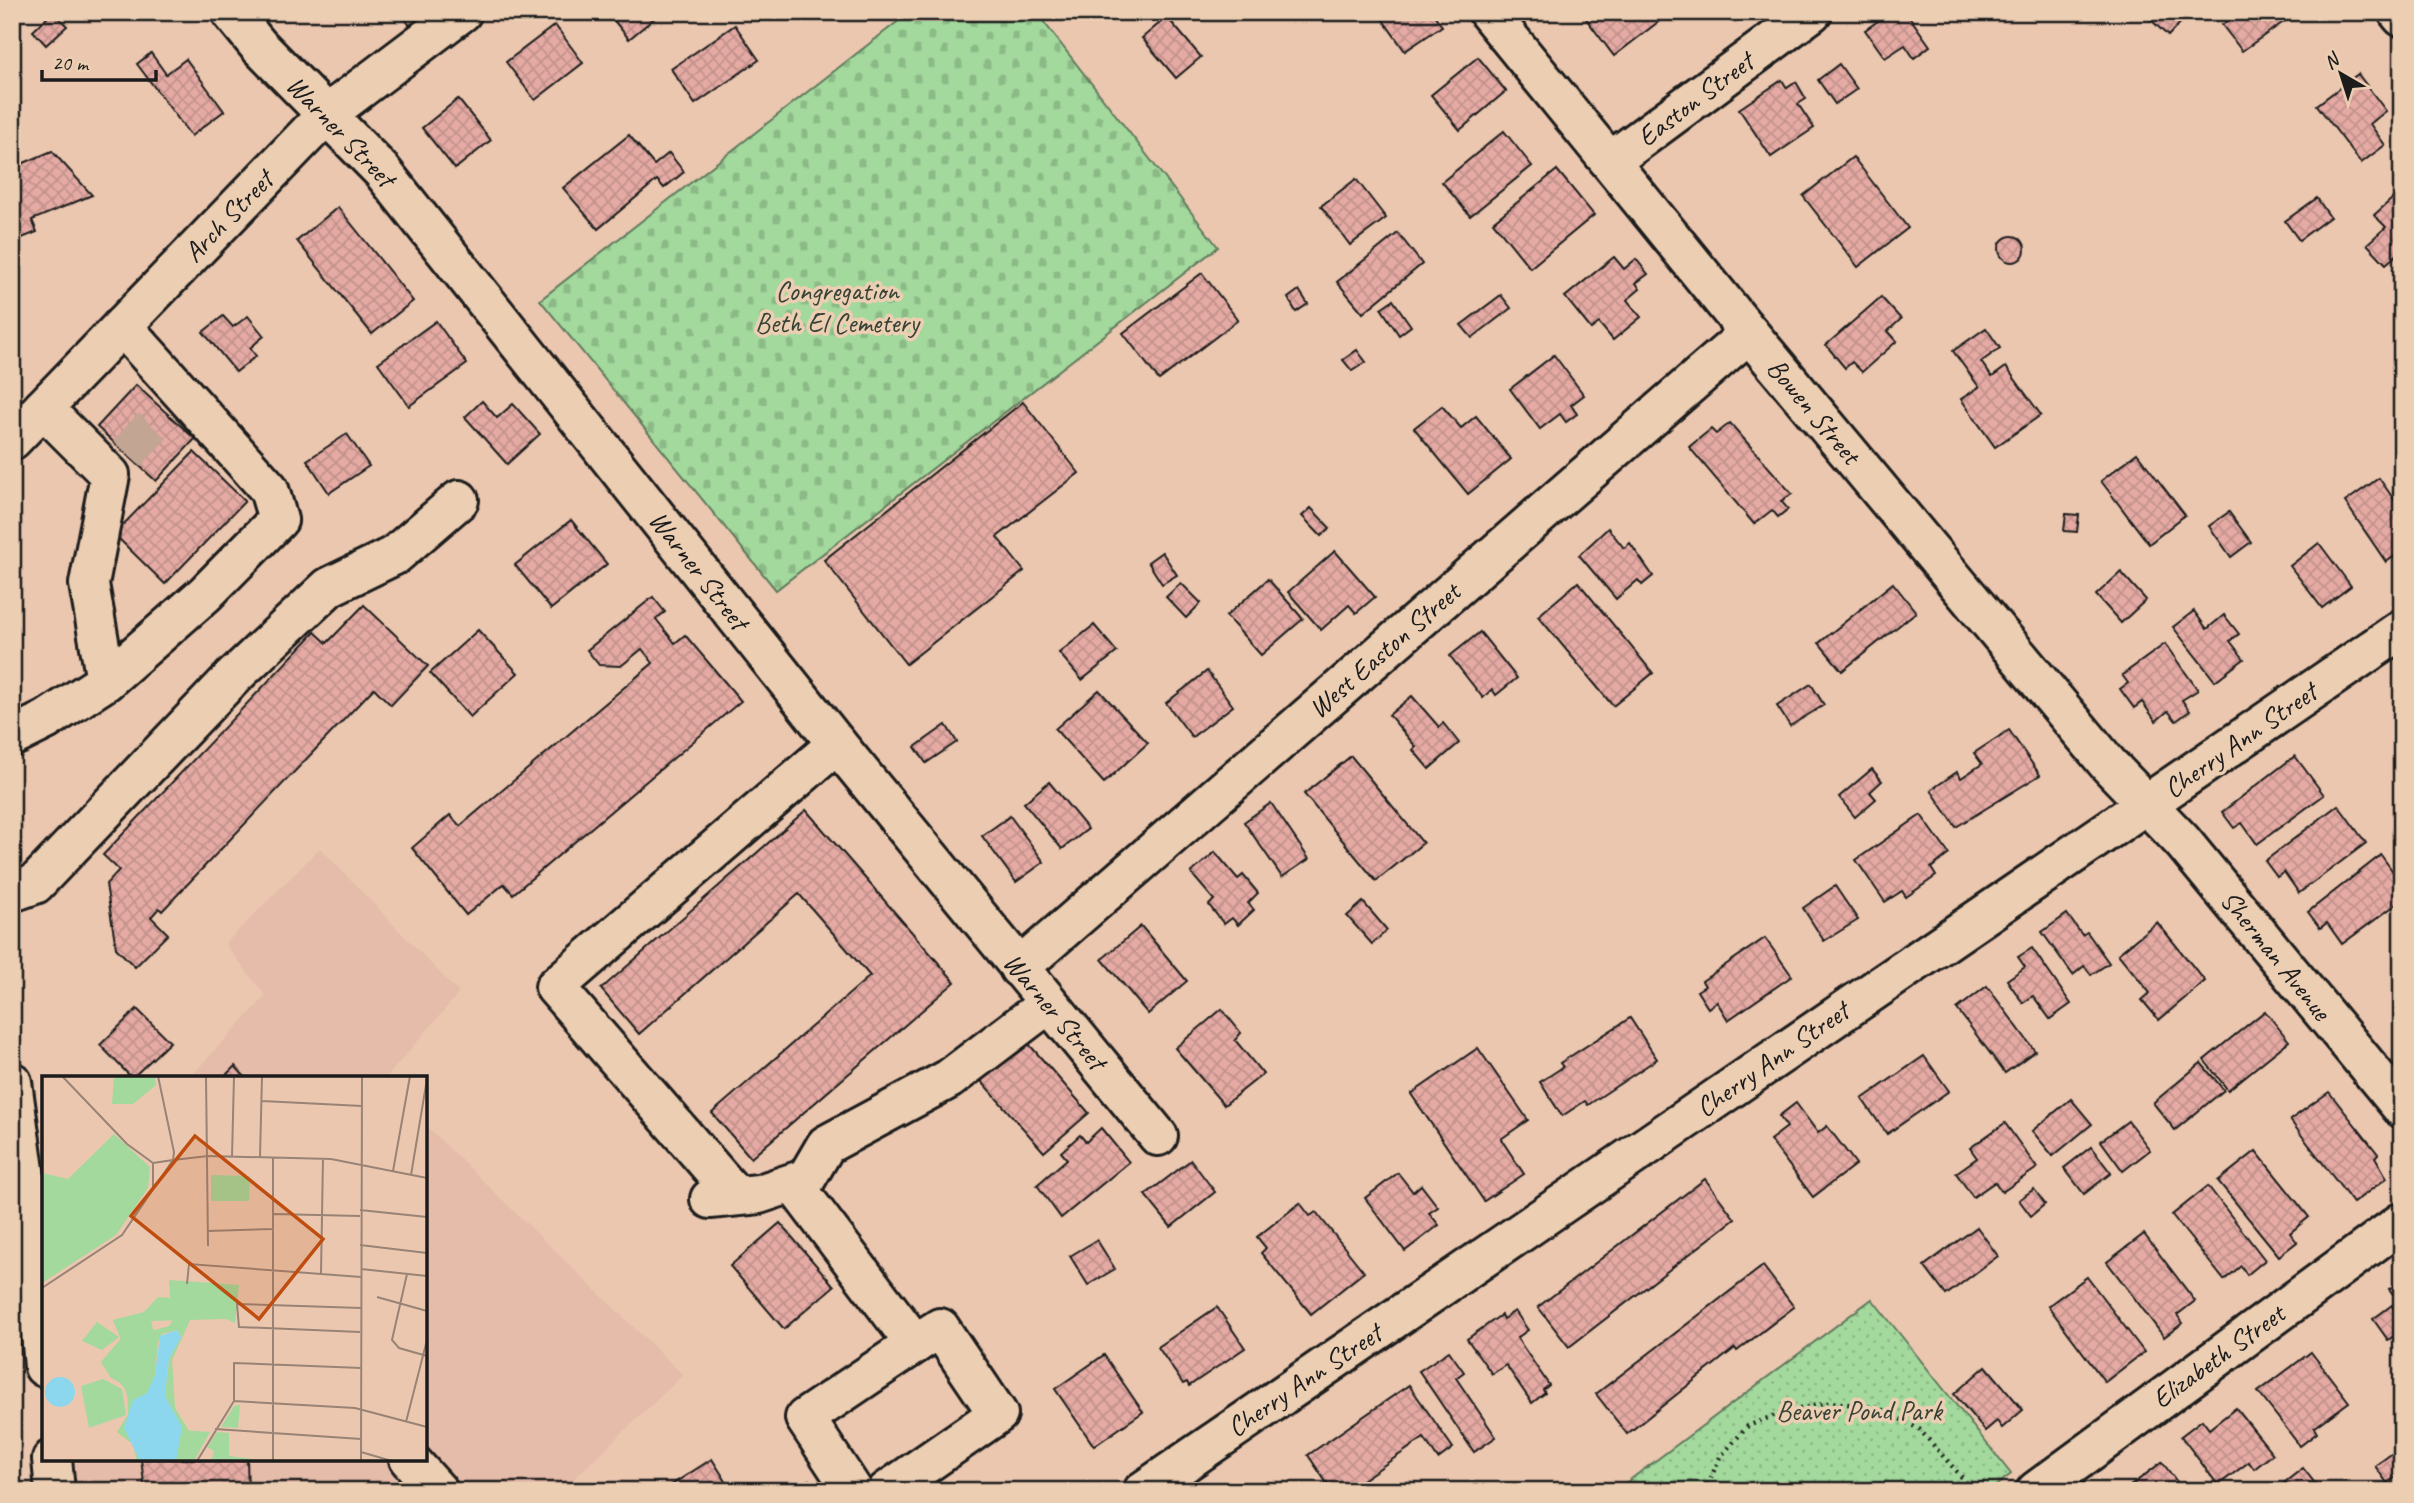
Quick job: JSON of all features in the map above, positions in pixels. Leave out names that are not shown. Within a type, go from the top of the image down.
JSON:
[{"type":"street","name":"Warner Street","points":[[231,12],[382,171],[837,744],[1158,1136]]},
{"type":"street","name":"Arch Street","points":[[12,440],[327,114],[462,12]]},
{"type":"street","name":"Bowen Street","points":[[1488,12],[1749,333],[2108,764],[2147,804]]},
{"type":"street","name":"Easton Street","points":[[1611,161],[1812,12]]},
{"type":"street","points":[[2398,12],[2402,17]]},
{"type":"street","points":[[12,737],[46,720],[106,681],[205,594],[278,520],[269,489],[174,404],[122,326]]},
{"type":"street","name":"West Easton Street","points":[[1019,968],[1749,333]]},
{"type":"street","points":[[43,408],[118,464],[89,584],[106,681]]},
{"type":"street","points":[[12,892],[35,884],[231,679],[329,587],[395,555],[459,500]]},
{"type":"street","name":"Cherry Ann Street","points":[[1143,1491],[2402,629]]},
{"type":"street","points":[[804,1179],[758,1194],[722,1198],[555,987],[837,744]]},
{"type":"street","name":"Sherman Avenue","points":[[2147,804],[2182,841],[2402,1108]]},
{"type":"street","points":[[915,1344],[799,1191],[826,1145],[949,1079],[1048,1004]]},
{"type":"street","points":[[12,1082],[31,1221],[42,1333]]},
{"type":"street","name":"Elizabeth Street","points":[[2036,1491],[2402,1222]]},
{"type":"street","points":[[853,1491],[805,1418],[940,1328],[998,1414],[887,1491]]},
{"type":"street","points":[[52,1461],[55,1491]]},
{"type":"street","points":[[411,1461],[438,1491]]},
{"type":"path","points":[[1705,1491],[1720,1457],[1748,1426],[1783,1412],[1832,1402],[1879,1408],[1919,1429],[1974,1491]]},
{"type":"shaded area","points":[[320,848],[459,993],[388,1076],[191,1076],[266,996],[225,944]]},
{"type":"shaded area","points":[[427,1127],[683,1375],[561,1491],[55,1491],[52,1461],[427,1461]]},
{"type":"green space","name":"Congregation Beth El Cemetery","points":[[910,12],[1036,12],[1218,247],[776,590],[540,300]]},
{"type":"green space","name":"Beaver Pond Park","points":[[1872,1299],[2011,1474],[1989,1491],[1615,1491]]},
{"type":"building","points":[[53,12],[67,26],[46,45],[33,31]]},
{"type":"building","points":[[400,12],[429,12],[430,13],[411,27]]},
{"type":"building","points":[[607,12],[662,12],[629,39]]},
{"type":"building","points":[[1395,12],[1432,12],[1442,26],[1405,51],[1383,20]]},
{"type":"building","points":[[1581,12],[1671,12],[1614,56]]},
{"type":"building","points":[[1891,12],[1906,12],[1930,46],[1914,58],[1905,45],[1885,58],[1865,30]]},
{"type":"building","points":[[2155,12],[2177,12],[2184,19],[2168,36],[2149,18]]},
{"type":"building","points":[[2238,12],[2298,12],[2242,51],[2222,25]]},
{"type":"building","points":[[1167,17],[1201,57],[1176,78],[1142,38]]},
{"type":"building","points":[[555,25],[583,63],[535,100],[506,62]]},
{"type":"building","points":[[735,25],[759,60],[695,104],[671,69]]},
{"type":"building","points":[[151,53],[166,74],[186,59],[224,111],[191,136],[137,64]]},
{"type":"building","points":[[1478,57],[1506,91],[1460,130],[1431,95]]},
{"type":"building","points":[[1839,64],[1857,89],[1835,104],[1818,80]]},
{"type":"building","points":[[2358,74],[2386,111],[2370,124],[2385,145],[2361,163],[2317,105]]},
{"type":"building","points":[[1782,80],[1787,88],[1796,82],[1806,99],[1798,104],[1814,128],[1771,157],[1739,109]]},
{"type":"building","points":[[458,99],[491,140],[455,169],[422,128]]},
{"type":"building","points":[[1504,131],[1532,166],[1470,216],[1442,182]]},
{"type":"building","points":[[629,135],[654,165],[669,153],[684,172],[664,188],[657,180],[598,229],[563,188]]},
{"type":"building","points":[[52,151],[92,195],[32,220],[37,232],[12,242],[12,168]]},
{"type":"building","points":[[1853,157],[1908,228],[1858,267],[1803,196]]},
{"type":"building","points":[[1557,170],[1594,215],[1530,268],[1493,222]]},
{"type":"building","points":[[1356,179],[1386,218],[1350,245],[1321,206]]},
{"type":"building","points":[[2402,190],[2402,250],[2386,264],[2367,244],[2386,227],[2374,215]]},
{"type":"building","points":[[2317,198],[2330,217],[2299,240],[2285,221]]},
{"type":"building","points":[[338,207],[413,301],[372,334],[297,241]]},
{"type":"building","points":[[1398,233],[1422,264],[1363,313],[1337,282]]},
{"type":"building","points":[[2012,236],[2022,239],[2025,249],[2022,259],[2012,262],[2002,259],[1999,249],[2002,239]]},
{"type":"building","points":[[1614,257],[1624,269],[1636,259],[1648,274],[1636,283],[1640,289],[1627,300],[1641,317],[1613,340],[1599,323],[1591,329],[1565,297]]},
{"type":"building","points":[[1202,273],[1238,320],[1159,380],[1123,333]]},
{"type":"building","points":[[1299,290],[1308,304],[1296,312],[1288,298]]},
{"type":"building","points":[[1501,295],[1511,308],[1472,338],[1461,325]]},
{"type":"building","points":[[1881,297],[1901,319],[1888,331],[1897,341],[1862,372],[1852,362],[1845,368],[1826,345]]},
{"type":"building","points":[[1393,300],[1411,326],[1399,335],[1381,308]]},
{"type":"building","points":[[223,316],[233,327],[248,316],[264,336],[250,348],[256,356],[236,372],[203,332]]},
{"type":"building","points":[[436,321],[467,364],[409,406],[378,363]]},
{"type":"building","points":[[1986,328],[2000,348],[1981,362],[1992,377],[2006,367],[2041,415],[1995,447],[1961,399],[1979,387],[1953,351]]},
{"type":"building","points":[[1357,350],[1366,362],[1352,371],[1343,360]]},
{"type":"building","points":[[1554,355],[1584,395],[1571,405],[1577,414],[1566,422],[1560,414],[1540,429],[1510,389]]},
{"type":"building","points":[[136,385],[195,439],[156,481],[97,427]]},
{"type":"building","points":[[482,401],[497,418],[513,404],[540,434],[507,464],[465,417]]},
{"type":"building","points":[[1023,402],[1079,473],[997,537],[1024,571],[906,664],[824,560]]},
{"type":"building","points":[[1442,406],[1461,428],[1476,416],[1511,459],[1468,494],[1414,428]]},
{"type":"building","points":[[1730,423],[1792,494],[1781,501],[1788,509],[1778,517],[1772,510],[1754,524],[1689,447],[1711,429],[1716,434]]},
{"type":"building","points":[[347,434],[369,466],[329,493],[307,460]]},
{"type":"building","points":[[194,452],[245,501],[165,584],[114,534]]},
{"type":"building","points":[[2137,453],[2185,515],[2149,544],[2101,481]]},
{"type":"building","points":[[2379,478],[2402,511],[2402,551],[2386,562],[2345,502]]},
{"type":"building","points":[[1311,508],[1330,528],[1321,536],[1302,516]]},
{"type":"building","points":[[2229,512],[2251,542],[2231,557],[2209,526]]},
{"type":"building","points":[[2066,514],[2079,515],[2077,532],[2064,531]]},
{"type":"building","points":[[571,520],[607,564],[551,609],[515,565]]},
{"type":"building","points":[[1608,528],[1624,548],[1630,543],[1653,576],[1642,585],[1638,580],[1616,599],[1579,555]]},
{"type":"building","points":[[2319,543],[2351,586],[2322,608],[2290,566]]},
{"type":"building","points":[[1335,551],[1375,597],[1356,613],[1349,605],[1321,630],[1288,592]]},
{"type":"building","points":[[1162,552],[1177,575],[1162,584],[1148,562]]},
{"type":"building","points":[[2121,572],[2146,600],[2121,623],[2096,595]]},
{"type":"building","points":[[1268,579],[1303,619],[1261,655],[1226,616]]},
{"type":"building","points":[[1578,582],[1653,673],[1613,706],[1538,616]]},
{"type":"building","points":[[1181,583],[1201,603],[1186,618],[1166,597]]},
{"type":"building","points":[[1893,583],[1916,612],[1842,671],[1819,643]]},
{"type":"building","points":[[653,597],[665,612],[656,619],[675,643],[685,635],[741,701],[513,894],[504,884],[466,915],[412,848],[450,815],[460,826],[653,663],[642,649],[621,666],[599,665],[587,650]]},
{"type":"building","points":[[364,605],[428,666],[391,705],[374,688],[162,911],[159,908],[151,917],[168,934],[135,967],[116,948],[106,884],[119,870],[103,855],[315,632],[327,643]]},
{"type":"building","points":[[2194,611],[2207,629],[2224,615],[2239,634],[2230,641],[2244,659],[2215,681],[2173,627]]},
{"type":"building","points":[[1094,625],[1117,652],[1082,680],[1059,653]]},
{"type":"building","points":[[478,630],[518,673],[470,717],[430,673]]},
{"type":"building","points":[[1480,632],[1517,678],[1496,695],[1492,689],[1483,698],[1450,656]]},
{"type":"building","points":[[2165,644],[2198,690],[2182,700],[2190,711],[2176,721],[2168,711],[2156,721],[2142,702],[2134,708],[2120,689],[2128,683],[2122,675]]},
{"type":"building","points":[[1207,671],[1233,706],[1192,737],[1166,703]]},
{"type":"building","points":[[1811,684],[1824,705],[1790,726],[1777,706]]},
{"type":"building","points":[[1099,690],[1148,743],[1104,783],[1055,729]]},
{"type":"building","points":[[1412,696],[1439,727],[1443,723],[1459,743],[1429,769],[1413,750],[1416,747],[1389,715]]},
{"type":"building","points":[[946,725],[957,742],[926,763],[915,747]]},
{"type":"building","points":[[2009,730],[2040,775],[1956,827],[1931,790],[1957,772],[1961,778],[1982,764],[1974,753]]},
{"type":"building","points":[[1351,756],[1423,843],[1376,881],[1304,794]]},
{"type":"building","points":[[2295,756],[2324,795],[2257,844],[2242,823],[2234,828],[2222,812]]},
{"type":"building","points":[[1872,769],[1882,781],[1870,792],[1876,799],[1855,817],[1839,797]]},
{"type":"building","points":[[1049,782],[1088,829],[1062,849],[1024,803]]},
{"type":"building","points":[[1271,803],[1309,859],[1282,877],[1244,822]]},
{"type":"building","points":[[2338,805],[2366,843],[2299,893],[2284,872],[2277,877],[2265,861]]},
{"type":"building","points":[[806,810],[955,982],[751,1158],[712,1113],[870,976],[799,894],[639,1034],[601,989]]},
{"type":"building","points":[[1921,815],[1949,854],[1931,868],[1936,876],[1906,897],[1902,891],[1885,902],[1856,860]]},
{"type":"building","points":[[1010,816],[1044,862],[1016,882],[982,836]]},
{"type":"building","points":[[1215,852],[1238,879],[1243,875],[1258,893],[1248,903],[1254,910],[1238,925],[1232,918],[1224,924],[1209,905],[1214,900],[1191,873]]},
{"type":"building","points":[[2381,855],[2402,884],[2402,900],[2342,944],[2327,923],[2320,928],[2308,912]]},
{"type":"building","points":[[1835,886],[1858,920],[1824,941],[1803,908]]},
{"type":"building","points":[[1363,902],[1387,930],[1372,944],[1347,916]]},
{"type":"building","points":[[2067,914],[2082,935],[2087,932],[2109,963],[2091,975],[2084,966],[2073,975],[2042,932]]},
{"type":"building","points":[[2157,922],[2205,981],[2159,1020],[2142,1000],[2150,993],[2118,954]]},
{"type":"building","points":[[1141,926],[1187,981],[1148,1014],[1102,959]]},
{"type":"building","points":[[1765,938],[1792,976],[1728,1020],[1717,1002],[1708,1008],[1697,991],[1705,986],[1702,981]]},
{"type":"building","points":[[2032,948],[2071,1004],[2050,1019],[2033,996],[2023,1003],[2007,980],[2025,967],[2018,957]]},
{"type":"building","points":[[1987,986],[2035,1051],[2005,1073],[1957,1009]]},
{"type":"building","points":[[137,1009],[170,1042],[134,1076],[130,1076],[100,1045]]},
{"type":"building","points":[[1222,1009],[1241,1033],[1235,1040],[1263,1074],[1224,1105],[1175,1048]]},
{"type":"building","points":[[2265,1011],[2289,1041],[2228,1090],[2204,1060]]},
{"type":"building","points":[[1630,1018],[1657,1059],[1588,1105],[1585,1101],[1562,1116],[1540,1082],[1563,1067],[1560,1063]]},
{"type":"building","points":[[1021,1035],[1089,1113],[1044,1152],[975,1074]]},
{"type":"building","points":[[1478,1048],[1528,1120],[1501,1139],[1524,1174],[1484,1201],[1411,1094]]},
{"type":"building","points":[[1924,1056],[1949,1091],[1887,1134],[1862,1099]]},
{"type":"building","points":[[2201,1063],[2224,1090],[2175,1130],[2153,1103]]},
{"type":"building","points":[[235,1066],[244,1076],[225,1076]]},
{"type":"building","points":[[2329,1092],[2378,1154],[2375,1157],[2387,1178],[2353,1203],[2290,1120]]},
{"type":"building","points":[[2071,1099],[2092,1124],[2053,1156],[2032,1131]]},
{"type":"building","points":[[1796,1103],[1818,1133],[1827,1126],[1856,1164],[1813,1197],[1770,1140],[1787,1127],[1779,1116]]},
{"type":"building","points":[[2128,1121],[2150,1150],[2123,1171],[2101,1141]]},
{"type":"building","points":[[2005,1123],[2037,1168],[2002,1192],[1995,1182],[1973,1197],[1956,1173],[1977,1158],[1970,1148]]},
{"type":"building","points":[[1101,1128],[1129,1162],[1061,1218],[1037,1185],[1067,1159],[1061,1152],[1080,1135],[1086,1142]]},
{"type":"building","points":[[2091,1147],[2111,1173],[2084,1194],[2064,1168]]},
{"type":"building","points":[[2256,1151],[2309,1217],[2290,1233],[2297,1242],[2279,1256],[2218,1181]]},
{"type":"building","points":[[1191,1160],[1215,1192],[1171,1227],[1145,1195]]},
{"type":"building","points":[[1398,1173],[1413,1192],[1421,1185],[1438,1207],[1429,1213],[1439,1225],[1405,1251],[1365,1198]]},
{"type":"building","points":[[1705,1179],[1735,1219],[1569,1347],[1538,1307]]},
{"type":"building","points":[[2208,1186],[2265,1260],[2247,1275],[2241,1266],[2224,1280],[2172,1215]]},
{"type":"building","points":[[2034,1189],[2045,1204],[2031,1216],[2019,1200]]},
{"type":"building","points":[[1300,1203],[1310,1216],[1316,1212],[1364,1272],[1311,1314],[1261,1253],[1266,1248],[1257,1237]]},
{"type":"building","points":[[780,1223],[834,1286],[784,1329],[730,1266]]},
{"type":"building","points":[[1977,1227],[1998,1256],[1946,1295],[1924,1266]]},
{"type":"building","points":[[2144,1234],[2195,1301],[2177,1315],[2183,1323],[2164,1337],[2107,1262]]},
{"type":"building","points":[[1097,1240],[1115,1269],[1088,1285],[1070,1256]]},
{"type":"building","points":[[1763,1266],[1794,1307],[1737,1351],[1735,1348],[1627,1434],[1596,1394]]},
{"type":"building","points":[[2087,1277],[2144,1352],[2105,1382],[2048,1306]]},
{"type":"building","points":[[2402,1280],[2402,1330],[2388,1340],[2373,1319],[2392,1305],[2394,1309],[2400,1303],[2389,1289]]},
{"type":"building","points":[[1217,1307],[1245,1348],[1189,1386],[1187,1382],[1183,1384],[1158,1347]]},
{"type":"building","points":[[1515,1311],[1528,1330],[1517,1338],[1549,1385],[1543,1390],[1545,1393],[1532,1403],[1506,1365],[1492,1374],[1467,1339],[1501,1315],[1503,1319]]},
{"type":"building","points":[[1449,1351],[1464,1372],[1456,1378],[1496,1437],[1474,1452],[1419,1371]]},
{"type":"building","points":[[2311,1352],[2349,1402],[2314,1428],[2317,1433],[2300,1446],[2258,1392]]},
{"type":"building","points":[[1104,1355],[1143,1412],[1094,1446],[1055,1389]]},
{"type":"building","points":[[1986,1366],[2023,1410],[2002,1428],[1997,1421],[1985,1431],[1954,1394]]},
{"type":"building","points":[[1409,1385],[1453,1448],[1438,1459],[1424,1438],[1346,1491],[1332,1491],[1308,1455]]},
{"type":"building","points":[[2236,1408],[2273,1454],[2254,1469],[2249,1462],[2218,1485],[2181,1436],[2202,1420],[2209,1429]]},
{"type":"building","points":[[2402,1446],[2402,1473],[2387,1483],[2375,1466]]},
{"type":"building","points":[[712,1459],[732,1491],[662,1491]]},
{"type":"building","points":[[141,1461],[247,1461],[248,1491],[145,1491]]},
{"type":"building","points":[[2162,1462],[2184,1491],[2132,1491],[2129,1487]]},
{"type":"building","points":[[2303,1468],[2321,1491],[2276,1489]]},
{"type":"building","points":[[809,1480],[816,1491],[794,1491]]},
{"type":"tunnel","points":[[127,454],[165,412]]}]
